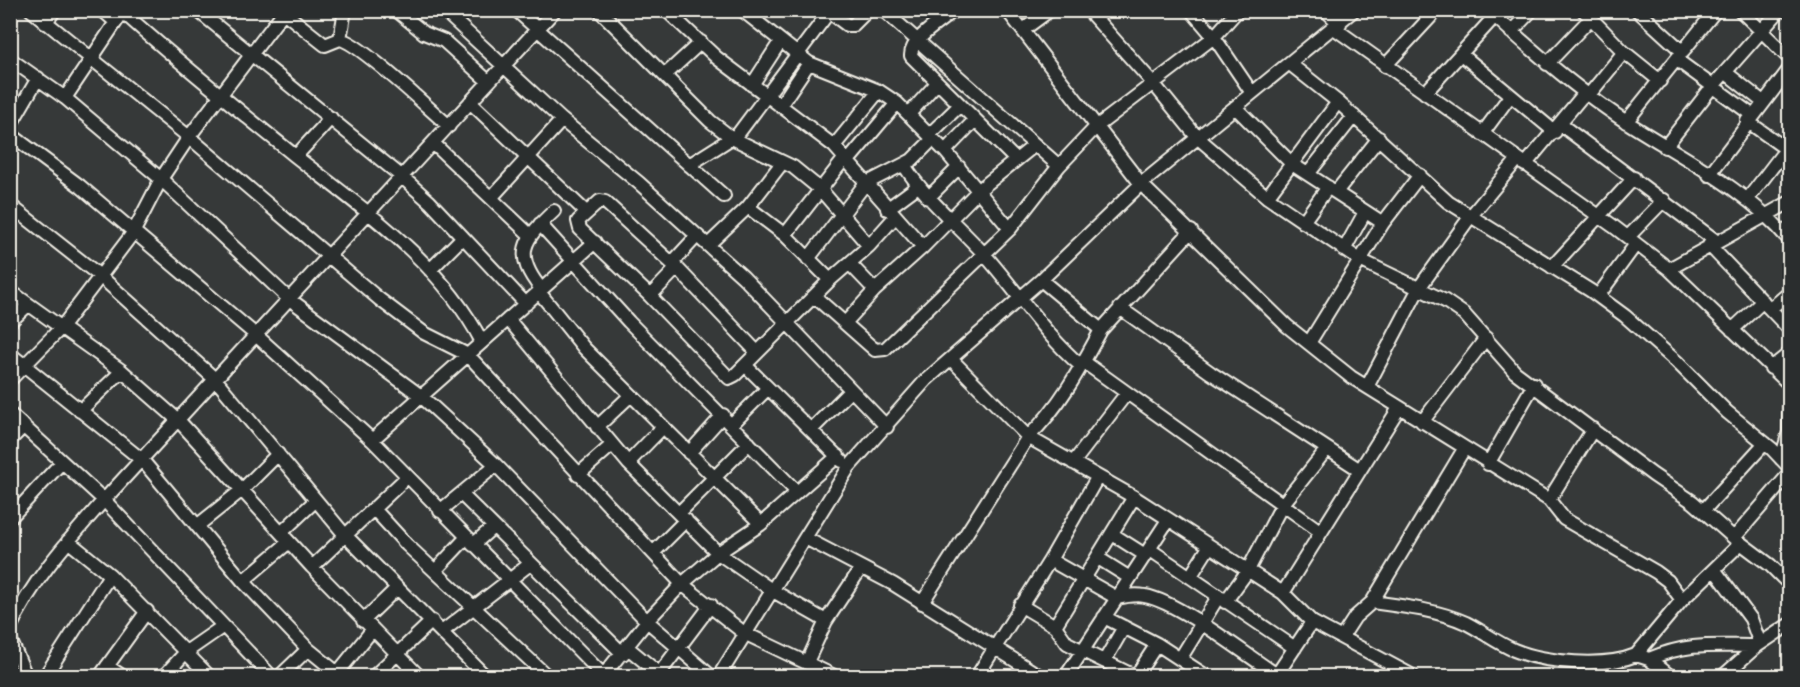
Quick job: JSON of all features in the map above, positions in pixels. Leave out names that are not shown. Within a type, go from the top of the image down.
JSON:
[{"type":"street","points":[[31,10],[189,137],[424,333],[468,355],[682,584],[744,633],[834,676]]},
{"type":"street","points":[[45,23],[55,10]]},
{"type":"street","points":[[102,10],[121,15],[368,211],[450,289],[482,342]]},
{"type":"street","points":[[197,10],[401,176],[526,304]]},
{"type":"street","points":[[340,39],[345,10]]},
{"type":"street","points":[[396,10],[424,33],[444,42],[489,82]]},
{"type":"street","points":[[443,10],[562,120],[708,245],[787,322],[850,391],[887,427]]},
{"type":"street","points":[[516,10],[724,196]]},
{"type":"street","points":[[10,628],[34,586],[104,500],[555,10]]},
{"type":"street","points":[[599,10],[615,15],[665,75],[710,121],[732,138],[782,163],[820,189],[869,246]]},
{"type":"street","points":[[689,165],[732,138],[767,96],[795,53],[828,11],[847,25],[853,25],[868,10]]},
{"type":"street","points":[[884,10],[1059,166]]},
{"type":"street","points":[[954,10],[919,40],[911,50],[911,56],[1016,160]]},
{"type":"street","points":[[1007,10],[1141,184],[1287,326],[1367,387],[1549,500],[1564,519],[1656,572],[1668,581],[1682,600]]},
{"type":"street","points":[[1023,30],[1050,10]]},
{"type":"street","points":[[1088,10],[1197,137],[1267,197],[1360,260],[1419,288],[1464,315],[1504,362],[1704,511],[1737,541],[1770,565],[1790,585]]},
{"type":"street","points":[[1191,10],[1214,37],[1252,93]]},
{"type":"street","points":[[814,296],[875,350],[885,348],[1010,229],[1059,166],[1096,127],[1214,37],[1238,10]]},
{"type":"street","points":[[1325,10],[1337,26],[1385,66],[1598,215],[1669,269],[1790,385],[1789,432],[1785,463]]},
{"type":"street","points":[[718,676],[807,539],[849,467],[887,427],[926,380],[1041,280],[1141,184],[1354,10]]},
{"type":"street","points":[[1385,66],[1437,10]]},
{"type":"street","points":[[1511,32],[1532,10]]},
{"type":"street","points":[[1626,122],[1716,10]]},
{"type":"street","points":[[1740,10],[1790,59]]},
{"type":"street","points":[[1665,147],[1712,87],[1780,10]]},
{"type":"street","points":[[10,380],[61,328],[133,233],[160,179],[283,11],[321,44],[329,45],[340,39],[349,42],[449,126]]},
{"type":"street","points":[[668,11],[752,85],[847,159],[865,184],[922,247]]},
{"type":"street","points":[[1547,64],[1585,12],[1624,52],[1660,81]]},
{"type":"street","points":[[1643,12],[1680,56],[1712,87],[1788,147],[1747,201]]},
{"type":"street","points":[[750,13],[780,42],[809,63],[879,91],[897,103],[945,150],[1010,229]]},
{"type":"street","points":[[1425,93],[1461,54],[1492,13],[1547,64],[1586,95],[1747,201],[1765,214],[1790,241]]},
{"type":"street","points":[[64,98],[89,58],[121,15]]},
{"type":"street","points":[[444,42],[459,24]]},
{"type":"street","points":[[665,75],[701,42]]},
{"type":"street","points":[[752,85],[780,42]]},
{"type":"street","points":[[1367,387],[1419,288],[1470,218],[1557,128],[1624,52]]},
{"type":"street","points":[[1461,54],[1510,96],[1664,200],[1713,243],[1790,330]]},
{"type":"street","points":[[10,59],[64,98],[160,179],[288,298],[420,396],[496,465],[647,621],[711,676]]},
{"type":"street","points":[[780,106],[809,63]]},
{"type":"street","points":[[1290,64],[1338,102],[1448,202],[1470,218],[1598,296],[1644,332],[1727,412],[1765,443],[1785,463]]},
{"type":"street","points":[[1709,175],[1790,68]]},
{"type":"street","points":[[1725,72],[1763,102]]},
{"type":"street","points":[[10,126],[38,78]]},
{"type":"street","points":[[909,114],[937,82]]},
{"type":"street","points":[[834,147],[879,91]]},
{"type":"street","points":[[1482,134],[1510,96]]},
{"type":"street","points":[[470,102],[586,213]]},
{"type":"street","points":[[1267,197],[1338,102]]},
{"type":"street","points":[[785,235],[820,189],[897,103]]},
{"type":"street","points":[[808,259],[865,184],[904,165],[960,105]]},
{"type":"street","points":[[1235,107],[1292,164],[1383,223]]},
{"type":"street","points":[[1308,174],[1354,116]]},
{"type":"street","points":[[296,156],[331,118]]},
{"type":"street","points":[[491,198],[562,120]]},
{"type":"street","points":[[945,150],[975,120]]},
{"type":"street","points":[[10,134],[80,186],[257,336],[372,440],[603,676],[626,651],[647,621],[682,584],[718,553],[761,524],[838,456]]},
{"type":"street","points":[[1304,222],[1379,138]]},
{"type":"street","points":[[433,143],[530,235]]},
{"type":"street","points":[[846,322],[875,290],[979,190],[1035,145]]},
{"type":"street","points":[[708,245],[748,207],[782,163]]},
{"type":"street","points":[[904,165],[928,198],[984,254],[1020,299],[1082,364],[1321,532]]},
{"type":"street","points":[[928,198],[959,167]]},
{"type":"street","points":[[1309,343],[1383,223],[1420,175]]},
{"type":"street","points":[[1552,267],[1634,178]]},
{"type":"street","points":[[757,352],[675,266],[605,202],[600,201],[577,224],[650,296],[726,377],[732,377],[830,280],[869,246],[891,213],[918,186]]},
{"type":"street","points":[[1598,296],[1632,240],[1664,200]]},
{"type":"street","points":[[1669,269],[1790,201]]},
{"type":"street","points":[[10,205],[100,276],[216,380],[345,535],[443,631],[485,676]]},
{"type":"street","points":[[748,207],[785,235],[830,280]]},
{"type":"street","points":[[554,211],[530,235],[525,251],[528,270],[541,291],[584,348],[761,524]]},
{"type":"street","points":[[1344,250],[1365,212]]},
{"type":"street","points":[[540,224],[629,322],[797,492]]},
{"type":"street","points":[[922,603],[1028,437],[1040,426],[1082,364],[1101,330],[1191,231]]},
{"type":"street","points":[[650,296],[697,236]]},
{"type":"street","points":[[430,270],[463,237]]},
{"type":"street","points":[[372,440],[595,242]]},
{"type":"street","points":[[850,264],[875,290]]},
{"type":"street","points":[[1041,280],[1101,330]]},
{"type":"street","points":[[10,291],[122,371],[179,421],[312,567],[419,676]]},
{"type":"street","points":[[1732,330],[1790,292]]},
{"type":"street","points":[[10,321],[28,305]]},
{"type":"street","points":[[1120,308],[1360,470]]},
{"type":"street","points":[[508,319],[628,463],[718,553],[773,591],[826,621]]},
{"type":"street","points":[[1422,422],[1486,339]]},
{"type":"street","points":[[1771,368],[1790,353]]},
{"type":"street","points":[[10,354],[142,460],[243,581],[308,649],[338,675],[368,625],[397,588]]},
{"type":"street","points":[[951,359],[1028,437],[1134,497],[1247,572],[1283,593],[1312,622],[1413,676]]},
{"type":"street","points":[[744,365],[849,467]]},
{"type":"street","points":[[80,411],[122,371]]},
{"type":"street","points":[[1488,464],[1534,384]]},
{"type":"street","points":[[689,453],[768,388]]},
{"type":"street","points":[[811,430],[850,391]]},
{"type":"street","points":[[1072,463],[1126,394]]},
{"type":"street","points":[[597,427],[631,395]]},
{"type":"street","points":[[1283,593],[1400,408]]},
{"type":"street","points":[[10,414],[104,500],[222,627],[271,676]]},
{"type":"street","points":[[10,440],[24,426]]},
{"type":"street","points":[[628,463],[663,427]]},
{"type":"street","points":[[1549,500],[1593,429]]},
{"type":"street","points":[[653,553],[713,476],[749,443]]},
{"type":"street","points":[[1704,511],[1765,443]]},
{"type":"street","points":[[578,475],[612,445]]},
{"type":"street","points":[[1180,659],[1222,600],[1247,572],[1282,505],[1328,449]]},
{"type":"street","points":[[1342,637],[1355,618],[1372,602],[1464,449]]},
{"type":"street","points":[[197,526],[242,490],[278,454]]},
{"type":"street","points":[[10,518],[62,462]]},
{"type":"street","points":[[440,511],[496,465]]},
{"type":"street","points":[[1372,602],[1436,613],[1466,624],[1514,651],[1538,658],[1594,662],[1622,661],[1636,655],[1682,600],[1714,569],[1790,473]]},
{"type":"street","points":[[312,567],[407,477]]},
{"type":"street","points":[[977,676],[1050,560],[1097,478]]},
{"type":"street","points":[[461,494],[531,564],[626,651],[660,675],[711,605]]},
{"type":"street","points":[[1055,626],[1134,497]]},
{"type":"street","points":[[243,581],[285,538],[316,501]]},
{"type":"street","points":[[374,509],[398,537],[547,676]]},
{"type":"street","points":[[1066,676],[1168,519]]},
{"type":"street","points":[[435,571],[470,541],[493,527]]},
{"type":"street","points":[[1112,534],[1190,577],[1295,648]]},
{"type":"street","points":[[807,539],[922,603],[1040,676]]},
{"type":"street","points":[[68,542],[110,575],[209,676]]},
{"type":"street","points":[[1190,577],[1209,547]]},
{"type":"street","points":[[1098,558],[1130,578]]},
{"type":"street","points":[[1050,560],[1117,598],[1134,595],[1151,597],[1203,625],[1276,676],[1312,622]]},
{"type":"street","points":[[443,631],[531,564]]},
{"type":"street","points":[[807,662],[826,621],[861,568]]},
{"type":"street","points":[[1714,569],[1751,620],[1758,645]]},
{"type":"street","points":[[45,676],[110,575]]},
{"type":"street","points":[[1020,605],[1055,626],[1062,639],[1135,676],[1157,644]]},
{"type":"street","points":[[122,676],[104,671],[147,611]]},
{"type":"street","points":[[1104,617],[1157,644],[1206,676]]},
{"type":"street","points":[[374,676],[432,621]]},
{"type":"street","points":[[1723,676],[1758,645],[1790,624]]},
{"type":"street","points":[[164,676],[186,652],[222,627]]},
{"type":"street","points":[[1105,660],[1124,627]]},
{"type":"street","points":[[10,639],[26,676]]},
{"type":"street","points":[[1649,659],[1674,648],[1693,645],[1758,645]]},
{"type":"street","points":[[280,676],[308,649]]},
{"type":"street","points":[[1636,655],[1649,659],[1670,676]]}]
